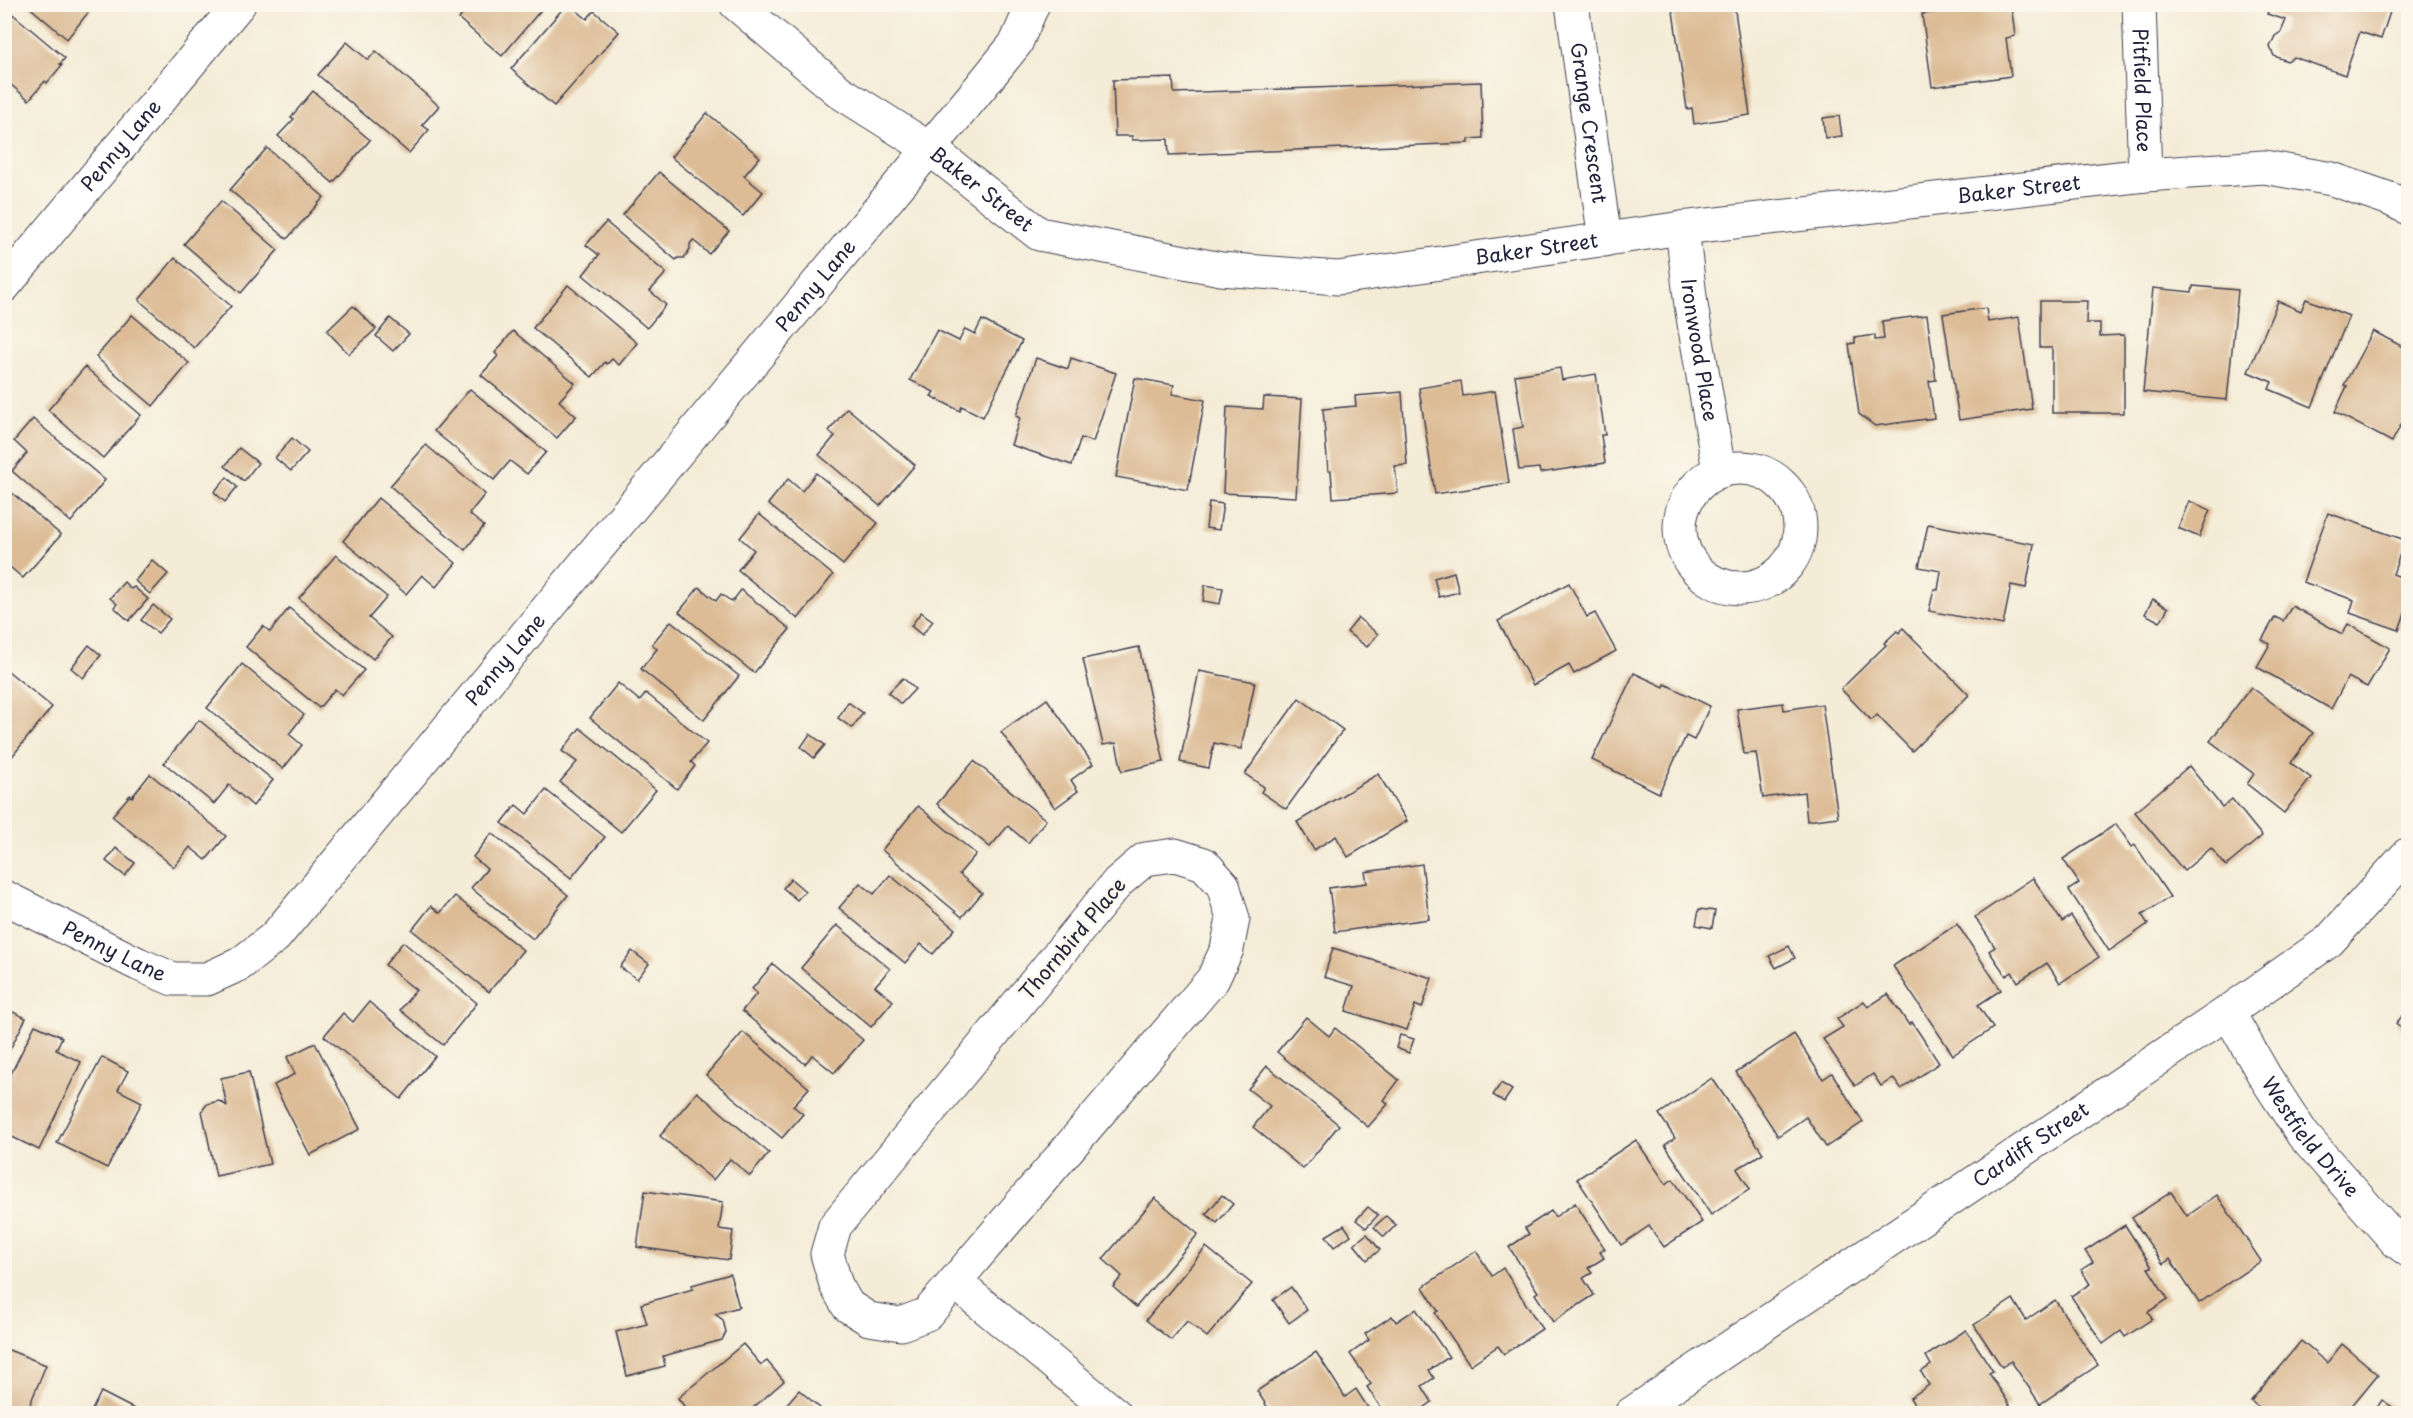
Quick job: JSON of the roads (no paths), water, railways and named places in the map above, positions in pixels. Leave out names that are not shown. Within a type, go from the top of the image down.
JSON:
[{"type":"street","name":"Penny Lane","points":[[4,286],[239,4]]},
{"type":"street","name":"Baker Street","points":[[736,4],[840,92],[930,149],[1039,234],[1221,269],[1338,278],[1682,228],[2145,175],[2264,167],[2332,179],[2409,208]]},
{"type":"street","points":[[930,149],[1016,43],[1033,4]]},
{"type":"street","name":"Grange Crescent","points":[[1572,4],[1605,240]]},
{"type":"street","name":"Pitfield Place","points":[[2139,4],[2145,175]]},
{"type":"street","name":"Penny Lane","points":[[4,897],[173,979],[207,979],[240,964],[275,937],[930,149]]},
{"type":"street","name":"Ironwood Place","points":[[1682,228],[1691,305],[1719,471]]},
{"type":"street","name":"Cardiff Street","points":[[1631,1413],[2228,1012],[2329,941],[2409,854]]},
{"type":"street","name":"Thornbird Place","points":[[1174,855],[1204,864],[1223,885],[1233,919],[1227,949],[1213,979],[956,1283],[927,1314],[901,1324],[869,1319],[848,1306],[836,1285],[827,1254],[835,1226],[1118,882],[1145,859],[1174,855]]},
{"type":"street","name":"Westfield Drive","points":[[2228,1012],[2264,1075],[2303,1135],[2396,1240],[2409,1250]]},
{"type":"street","points":[[956,1283],[1116,1413]]}]
